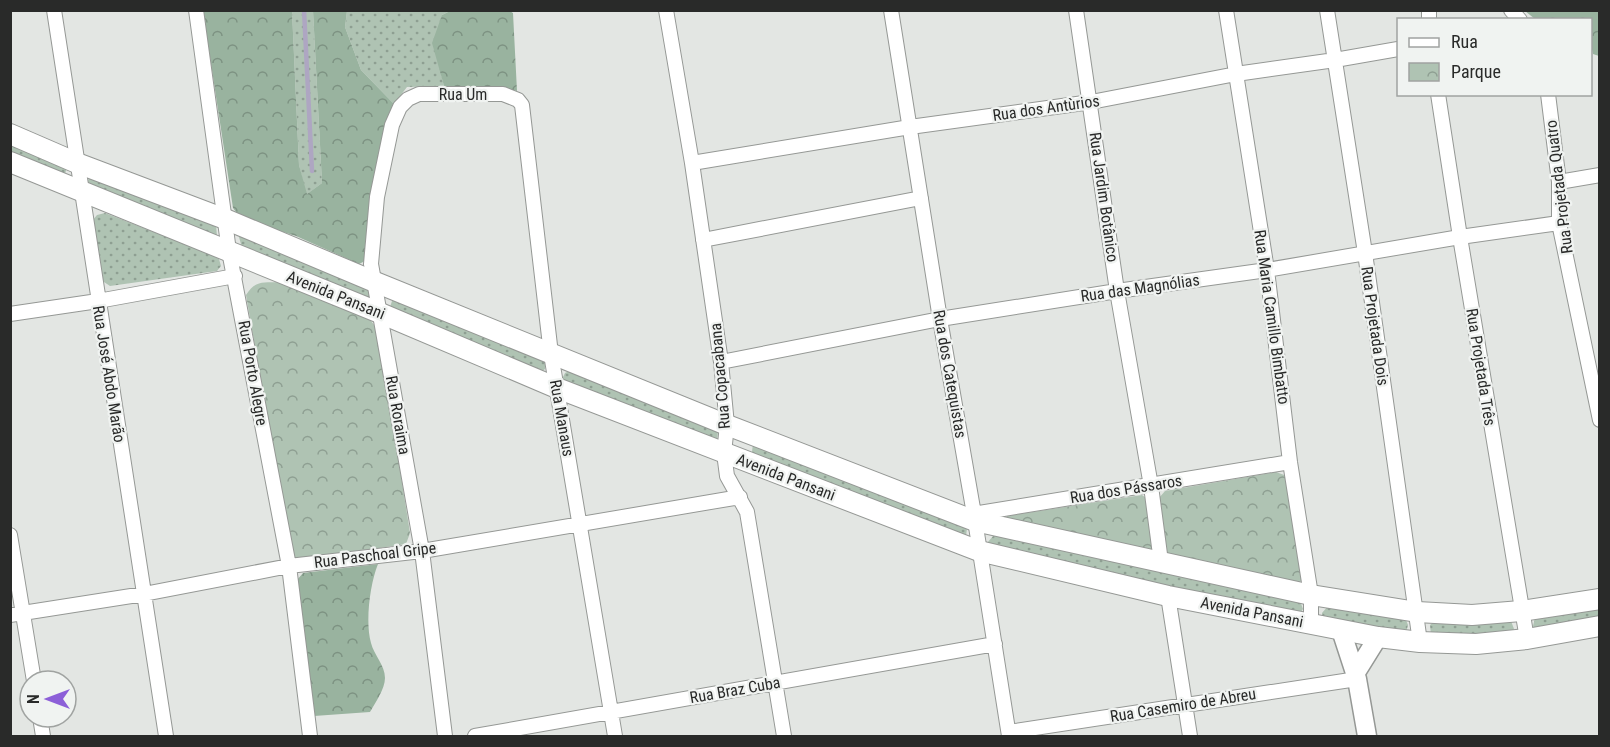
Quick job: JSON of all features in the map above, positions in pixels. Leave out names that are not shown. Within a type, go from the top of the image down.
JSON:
[{"type":"main road","name":"Avenida Pansani","points":[[10,134],[77,163],[225,219],[727,425],[970,517],[1311,595],[1417,612],[1472,615],[1521,611],[1599,599]]},
{"type":"main road","name":"Avenida Pansani","points":[[10,162],[557,388],[979,551],[1168,596],[1378,637],[1420,642],[1476,644],[1527,639],[1599,626]]},
{"type":"street","name":"Rua José Abdo Marão","points":[[54,10],[166,736]]},
{"type":"street","name":"Rua Porto Alegre","points":[[196,10],[229,251],[289,566],[310,736]]},
{"type":"street","name":"Rua Copacabana","points":[[666,10],[722,362],[727,425],[724,453],[727,476],[747,512],[784,736]]},
{"type":"street","name":"Rua dos Catequistas","points":[[891,10],[970,517],[979,551],[1009,734]]},
{"type":"street","name":"Rua Jardim Botânico","points":[[1076,10],[1117,291],[1151,486],[1161,562]]},
{"type":"street","name":"Rua Maria Camillo Bimbatto","points":[[1226,10],[1267,270],[1290,462],[1311,595],[1311,624]]},
{"type":"street","name":"Rua Projetada Dois","points":[[1327,10],[1365,253],[1420,642]]},
{"type":"street","name":"Rua dos Antùrios","points":[[692,164],[910,127],[1091,102],[1236,74],[1335,60],[1397,48]]},
{"type":"street","name":"Rua Um","points":[[408,99],[419,94],[445,93],[503,94],[518,100]]},
{"type":"street","name":"Rua Projetada Três","points":[[1438,96],[1527,639]]},
{"type":"street","name":"Rua Projetada Quatro","points":[[1548,96],[1559,182],[1559,223],[1598,398],[1599,420]]},
{"type":"street","name":"Rua Roraima","points":[[408,99],[399,107],[392,125],[377,197],[371,264],[422,550],[445,736]]},
{"type":"street","name":"Rua Manaus","points":[[518,100],[524,113],[551,354],[615,736]]},
{"type":"street","points":[[1559,182],[1599,175]]},
{"type":"street","points":[[703,240],[921,198]]},
{"type":"street","name":"Rua das Magnólias","points":[[722,362],[940,319],[1559,223]]},
{"type":"street","points":[[10,314],[98,301],[235,276]]},
{"type":"street","name":"Rua dos Pássaros","points":[[970,517],[1290,462]]},
{"type":"street","name":"Rua Paschoal Gripe","points":[[16,613],[144,594],[289,566],[422,550],[740,497]]},
{"type":"street","points":[[10,535],[16,613],[31,669]]},
{"type":"street","points":[[1168,596],[1190,736]]},
{"type":"street","points":[[1341,630],[1356,677],[1367,736]]},
{"type":"street","points":[[1356,677],[1378,637]]},
{"type":"street","name":"Rua Braz Cuba","points":[[475,736],[995,644]]},
{"type":"street","name":"Rua Casemiro de Abreu","points":[[1009,734],[1356,677]]},
{"type":"green space","points":[[508,10],[513,13],[517,91],[498,87],[444,86],[432,43],[442,15],[450,11]]},
{"type":"green space","points":[[203,11],[292,11],[299,165],[307,194],[322,183],[313,11],[347,11],[345,27],[361,70],[394,104],[386,124],[365,261],[359,264],[296,236],[241,219],[233,208]]},
{"type":"green space","points":[[292,11],[313,11],[322,183],[306,195],[299,165]]},
{"type":"green space","points":[[347,11],[450,11],[442,15],[439,65],[444,86],[407,87],[394,104],[361,70],[345,27]]},
{"type":"green space","points":[[1525,11],[1599,11],[1599,56],[1593,54],[1592,49],[1592,18],[1534,18]]},
{"type":"green space","points":[[10,141],[67,167],[65,174],[61,176],[11,155]]},
{"type":"green space","points":[[90,175],[216,225],[217,236],[90,186],[88,181]]},
{"type":"green space","points":[[105,213],[210,254],[219,259],[221,266],[217,271],[110,286],[101,280],[92,221],[97,215]]},
{"type":"green space","points":[[243,236],[368,285],[371,299],[242,248],[239,237]]},
{"type":"green space","points":[[279,282],[368,317],[378,330],[410,533],[406,544],[299,560],[291,554],[246,295],[256,285]]},
{"type":"green space","points":[[395,300],[542,359],[545,362],[545,369],[540,373],[390,307],[392,301]]},
{"type":"green space","points":[[569,371],[718,431],[717,441],[562,379]]},
{"type":"green space","points":[[753,443],[967,528],[966,537],[747,457],[752,452]]},
{"type":"green space","points":[[1276,472],[1287,476],[1303,579],[1296,585],[1172,557],[1165,550],[1159,498],[1165,491]]},
{"type":"green space","points":[[1142,495],[1146,498],[1152,549],[1147,552],[1006,519],[1007,516]]},
{"type":"green space","points":[[994,535],[1300,601],[1303,609],[1295,615],[988,547],[987,543]]},
{"type":"green space","points":[[378,564],[371,592],[368,625],[374,652],[385,673],[382,691],[370,712],[314,716],[297,580],[303,573]]},
{"type":"green space","points":[[1328,606],[1406,620],[1408,625],[1406,633],[1323,619],[1322,613]]},
{"type":"green space","points":[[1599,606],[1599,621],[1534,629],[1533,626],[1535,618]]},
{"type":"green space","points":[[1435,621],[1511,621],[1514,629],[1510,635],[1431,635],[1430,625]]},
{"type":"waterway","points":[[304,10],[312,171]]}]
